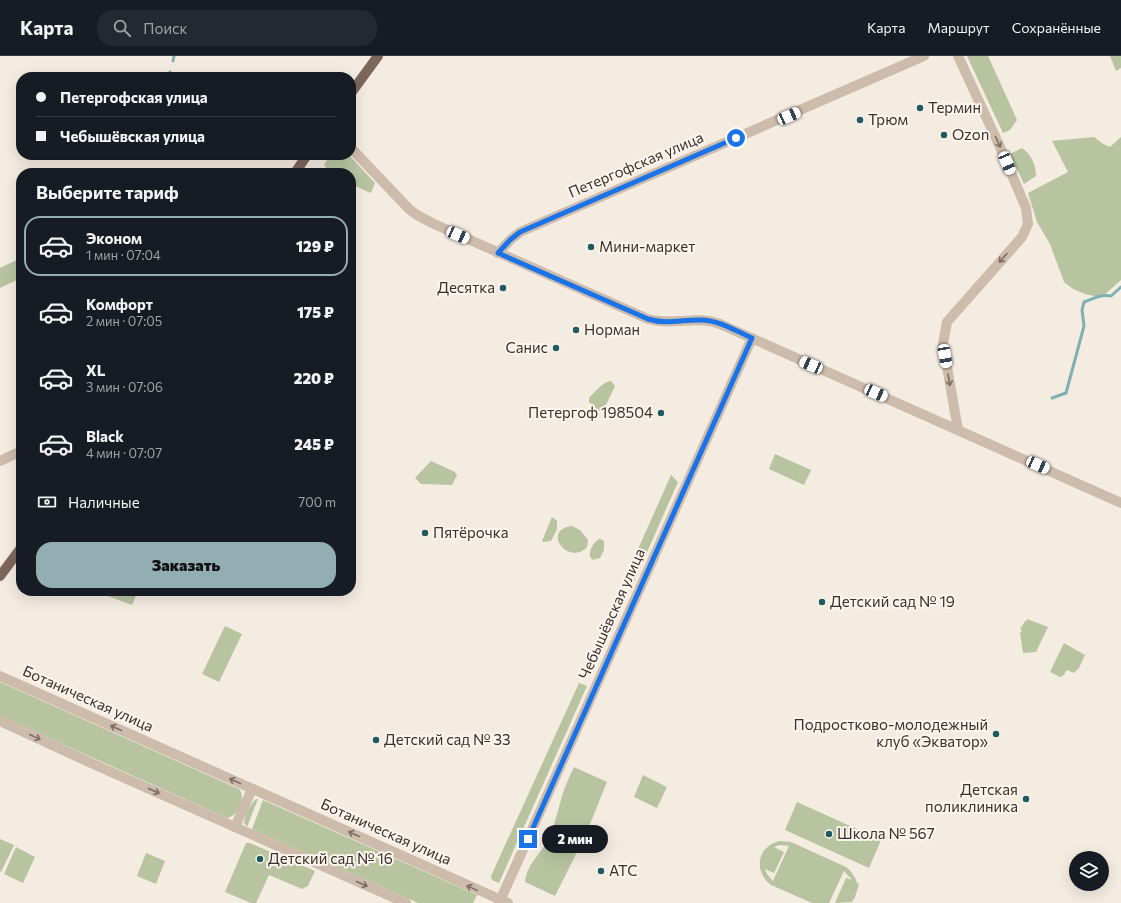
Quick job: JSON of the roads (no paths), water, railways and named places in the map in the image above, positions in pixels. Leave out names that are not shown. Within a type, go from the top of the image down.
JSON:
[{"type":"main road","points":[[356,85],[378,56]]},
{"type":"main road","points":[[0,576],[16,555]]},
{"type":"street","name":"Петергофская улица","points":[[498,253],[520,232],[856,87],[924,56]]},
{"type":"street","points":[[958,56],[1028,212],[1028,224],[1022,237],[947,322],[943,344],[958,430]]},
{"type":"street","points":[[356,153],[404,205],[417,216],[648,319],[668,322],[690,320],[711,321],[1121,503]]},
{"type":"street","name":"Чебышёвская улица","points":[[503,902],[752,338]]},
{"type":"street","points":[[0,460],[16,453]]},
{"type":"street","name":"Ботаническая улица","points":[[0,676],[503,902]]},
{"type":"street","points":[[0,721],[406,903]]},
{"type":"street","points":[[236,827],[252,789]]},
{"type":"waterway","points":[[173,61],[174,56]]},
{"type":"waterway","points":[[1052,398],[1066,393],[1084,326],[1082,310],[1084,302],[1100,296],[1111,296],[1121,287]]},
{"type":"place","name":"Термин","points":[[920,108]]},
{"type":"place","name":"Трюм","points":[[860,120]]},
{"type":"place","name":"Ozon","points":[[944,135]]},
{"type":"place","name":"Мини-маркет","points":[[591,247]]},
{"type":"place","name":"Десятка","points":[[503,288]]},
{"type":"place","name":"Норман","points":[[576,330]]},
{"type":"place","name":"Санис","points":[[556,348]]},
{"type":"place","name":"Петергоф 198504","points":[[661,413]]},
{"type":"place","name":"Пятёрочка","points":[[425,533]]},
{"type":"place","name":"Детский сад № 19","points":[[822,602]]},
{"type":"place","name":"Подростково-молодежный клуб «Экватор»","points":[[996,734]]},
{"type":"place","name":"Детский сад № 33","points":[[376,740]]},
{"type":"place","name":"Детская поликлиника","points":[[1026,799]]},
{"type":"place","name":"Школа № 567","points":[[829,834]]},
{"type":"place","name":"Детский сад № 16","points":[[260,859]]},
{"type":"place","name":"АТС","points":[[601,871]]}]
